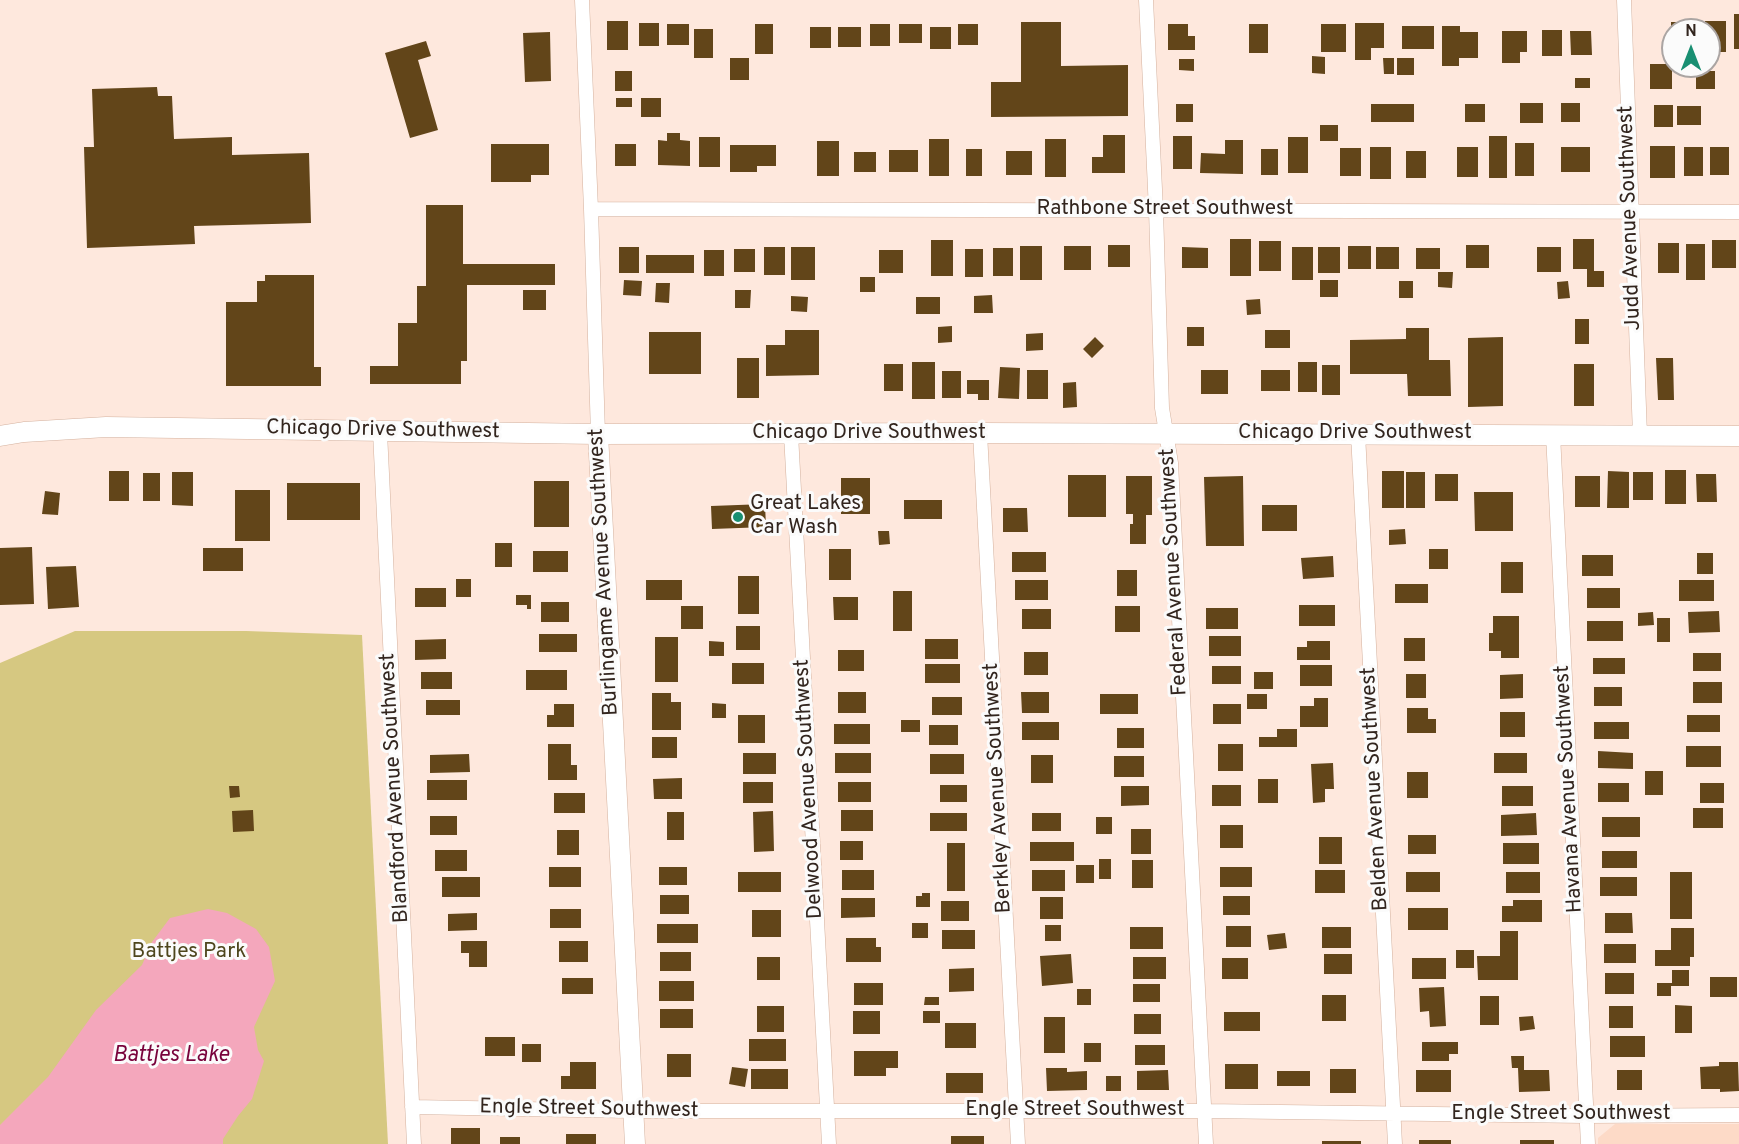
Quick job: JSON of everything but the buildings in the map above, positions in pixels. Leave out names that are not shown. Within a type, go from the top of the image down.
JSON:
[{"type":"main road","name":"Chicago Drive Southwest","points":[[0,436],[24,432],[106,427],[598,434],[1166,433],[1739,436]]},
{"type":"main road","name":"Burlingame Avenue Southwest","points":[[598,434],[635,1144]]},
{"type":"street","name":"Burlingame Avenue Southwest","points":[[582,0],[598,434]]},
{"type":"street","name":"Federal Avenue Southwest","points":[[1146,0],[1162,402],[1171,471],[1206,1144]]},
{"type":"street","name":"Judd Avenue Southwest","points":[[1624,0],[1640,435]]},
{"type":"street","name":"Rathbone Street Southwest","points":[[591,208],[1739,212]]},
{"type":"street","name":"Blandford Avenue Southwest","points":[[380,432],[414,1144]]},
{"type":"street","name":"Berkley Avenue Southwest","points":[[980,433],[1018,1144]]},
{"type":"street","name":"Delwood Avenue Southwest","points":[[791,434],[829,1144]]},
{"type":"street","name":"Belden Avenue Southwest","points":[[1358,434],[1395,1144]]},
{"type":"street","name":"Havana Avenue Southwest","points":[[1553,434],[1588,1144]]},
{"type":"street","name":"Engle Street Southwest","points":[[412,1107],[633,1112],[1205,1111],[1586,1116],[1739,1115]]},
{"type":"shaded area","points":[[1615,1124],[1739,1124],[1739,1144],[1598,1144],[1598,1138]]},
{"type":"green space","name":"Battjes Park","points":[[75,631],[246,631],[362,635],[388,1144],[0,1144],[0,663]]},
{"type":"water","name":"Battjes Lake","points":[[208,909],[227,913],[256,929],[269,947],[275,981],[254,1027],[258,1050],[264,1061],[252,1099],[223,1139],[223,1144],[0,1144],[0,1125],[48,1077],[96,1010],[142,965],[152,942],[170,918]]},
{"type":"place","name":"Great Lakes Car Wash","points":[[738,517]]}]
